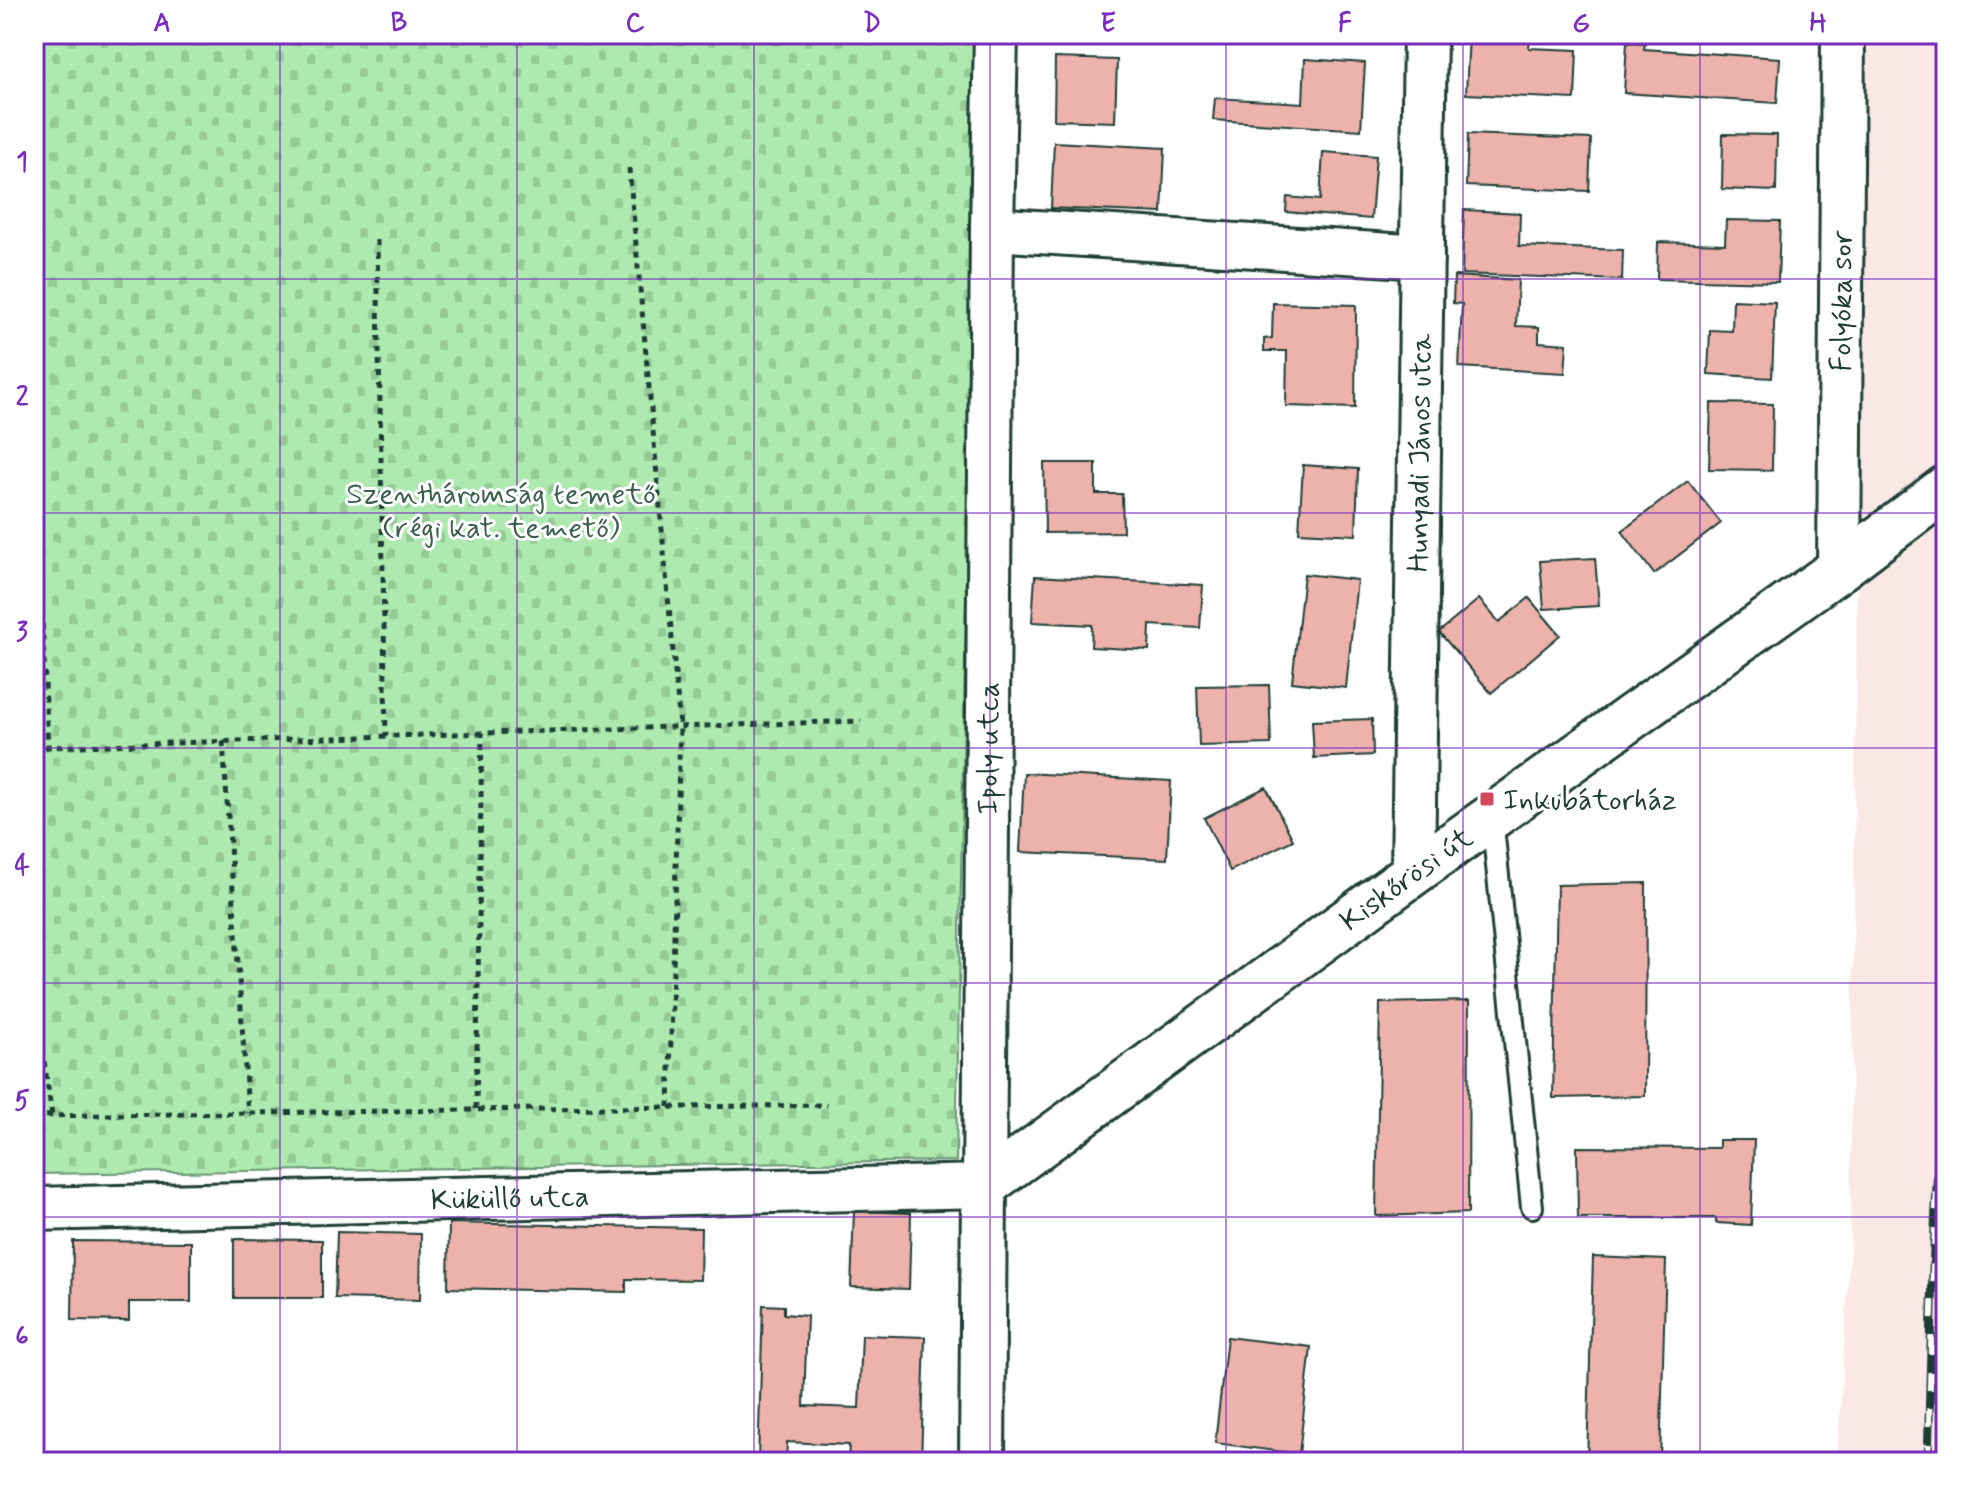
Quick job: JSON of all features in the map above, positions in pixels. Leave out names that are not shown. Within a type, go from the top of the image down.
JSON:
[{"type":"street","name":"Ipoly utca","points":[[982,1462],[996,34]]},
{"type":"street","name":"Hunyadi János utca","points":[[1413,873],[1425,34]]},
{"type":"street","name":"Folyóka sor","points":[[1839,569],[1843,34]]},
{"type":"street","points":[[992,229],[1422,257]]},
{"type":"street","name":"Kiskőrösi út","points":[[984,1186],[1413,873],[1839,569],[1946,488]]},
{"type":"street","name":"Küküllő utca","points":[[34,1209],[984,1186]]},
{"type":"lane","points":[[1492,817],[1532,1207]]},
{"type":"path","points":[[629,168],[680,727],[669,1107]]},
{"type":"path","points":[[377,240],[386,736]]},
{"type":"path","points":[[34,444],[48,747]]},
{"type":"path","points":[[34,753],[48,747],[861,721]]},
{"type":"path","points":[[476,1109],[482,733]]},
{"type":"path","points":[[223,741],[248,1113]]},
{"type":"path","points":[[34,990],[52,1116]]},
{"type":"path","points":[[34,1116],[827,1105]]},
{"type":"shaded area","points":[[1863,34],[1946,34],[1946,1462],[1837,1462],[1850,1250]]},
{"type":"green space","name":"Szentháromság temető (régi kat. temető)","points":[[34,34],[976,34],[956,1161],[34,1174]]},
{"type":"building","points":[[1281,34],[1368,34],[1368,38],[1281,37]]},
{"type":"building","points":[[1469,34],[1530,35],[1529,48],[1577,50],[1575,99],[1466,94]]},
{"type":"building","points":[[1627,42],[1645,43],[1644,49],[1780,58],[1777,103],[1624,93]]},
{"type":"building","points":[[1055,58],[1117,60],[1115,122],[1054,120]]},
{"type":"building","points":[[1305,59],[1365,63],[1361,130],[1213,120],[1215,98],[1303,103]]},
{"type":"building","points":[[1468,134],[1591,139],[1589,191],[1466,186]]},
{"type":"building","points":[[1723,134],[1777,135],[1776,191],[1722,189]]},
{"type":"building","points":[[1054,142],[1165,148],[1162,213],[1051,208]]},
{"type":"building","points":[[1323,152],[1376,156],[1371,219],[1286,212],[1287,197],[1320,200]]},
{"type":"building","points":[[1464,210],[1520,213],[1519,246],[1623,250],[1622,280],[1462,274]]},
{"type":"building","points":[[1726,220],[1780,221],[1778,282],[1657,279],[1658,242],[1725,244]]},
{"type":"building","points":[[1454,276],[1518,280],[1516,326],[1539,327],[1539,342],[1567,344],[1565,373],[1459,367],[1462,304],[1453,303]]},
{"type":"building","points":[[1733,300],[1775,302],[1772,378],[1708,374],[1710,330],[1732,331]]},
{"type":"building","points":[[1273,303],[1356,305],[1355,408],[1286,406],[1287,351],[1264,351],[1264,339],[1272,338]]},
{"type":"building","points":[[1711,403],[1773,404],[1772,470],[1709,469]]},
{"type":"building","points":[[1044,463],[1096,463],[1096,494],[1122,494],[1123,532],[1045,533]]},
{"type":"building","points":[[1303,465],[1358,469],[1356,535],[1299,532]]},
{"type":"building","points":[[1688,481],[1721,523],[1654,574],[1622,531]]},
{"type":"building","points":[[1595,558],[1599,606],[1544,609],[1540,561]]},
{"type":"building","points":[[1304,574],[1357,580],[1346,688],[1292,682]]},
{"type":"building","points":[[1035,576],[1203,585],[1200,628],[1150,625],[1149,650],[1091,647],[1092,625],[1032,622]]},
{"type":"building","points":[[1529,598],[1560,635],[1491,693],[1439,632],[1479,599],[1499,622]]},
{"type":"building","points":[[1269,685],[1271,744],[1199,746],[1197,686]]},
{"type":"building","points":[[1372,719],[1373,755],[1314,758],[1312,721]]},
{"type":"building","points":[[1024,773],[1171,781],[1167,859],[1020,852]]},
{"type":"building","points":[[1266,787],[1293,840],[1230,871],[1204,818]]},
{"type":"building","points":[[1646,883],[1645,1096],[1553,1098],[1557,885]]},
{"type":"building","points":[[1469,1001],[1468,1213],[1376,1216],[1380,1003]]},
{"type":"building","points":[[1719,1140],[1754,1140],[1751,1225],[1716,1223],[1716,1218],[1578,1218],[1577,1147],[1719,1148]]},
{"type":"building","points":[[854,1211],[911,1213],[909,1289],[851,1287]]},
{"type":"building","points":[[449,1223],[701,1228],[700,1280],[626,1279],[626,1292],[448,1288]]},
{"type":"building","points":[[337,1232],[421,1234],[420,1300],[335,1298]]},
{"type":"building","points":[[234,1239],[322,1240],[322,1298],[234,1298]]},
{"type":"building","points":[[73,1241],[191,1242],[191,1302],[129,1302],[129,1321],[72,1320]]},
{"type":"building","points":[[1593,1257],[1666,1260],[1660,1462],[1587,1462]]},
{"type":"building","points":[[763,1305],[784,1306],[784,1314],[807,1316],[804,1406],[859,1408],[862,1335],[925,1337],[921,1462],[848,1462],[849,1445],[787,1442],[786,1462],[758,1462]]},
{"type":"building","points":[[1227,1337],[1311,1347],[1299,1454],[1215,1443]]},
{"type":"railway","points":[[1928,1462],[1933,1270],[1946,997]]},
{"type":"place","name":"Inkubátorház","points":[[1487,799]]}]
